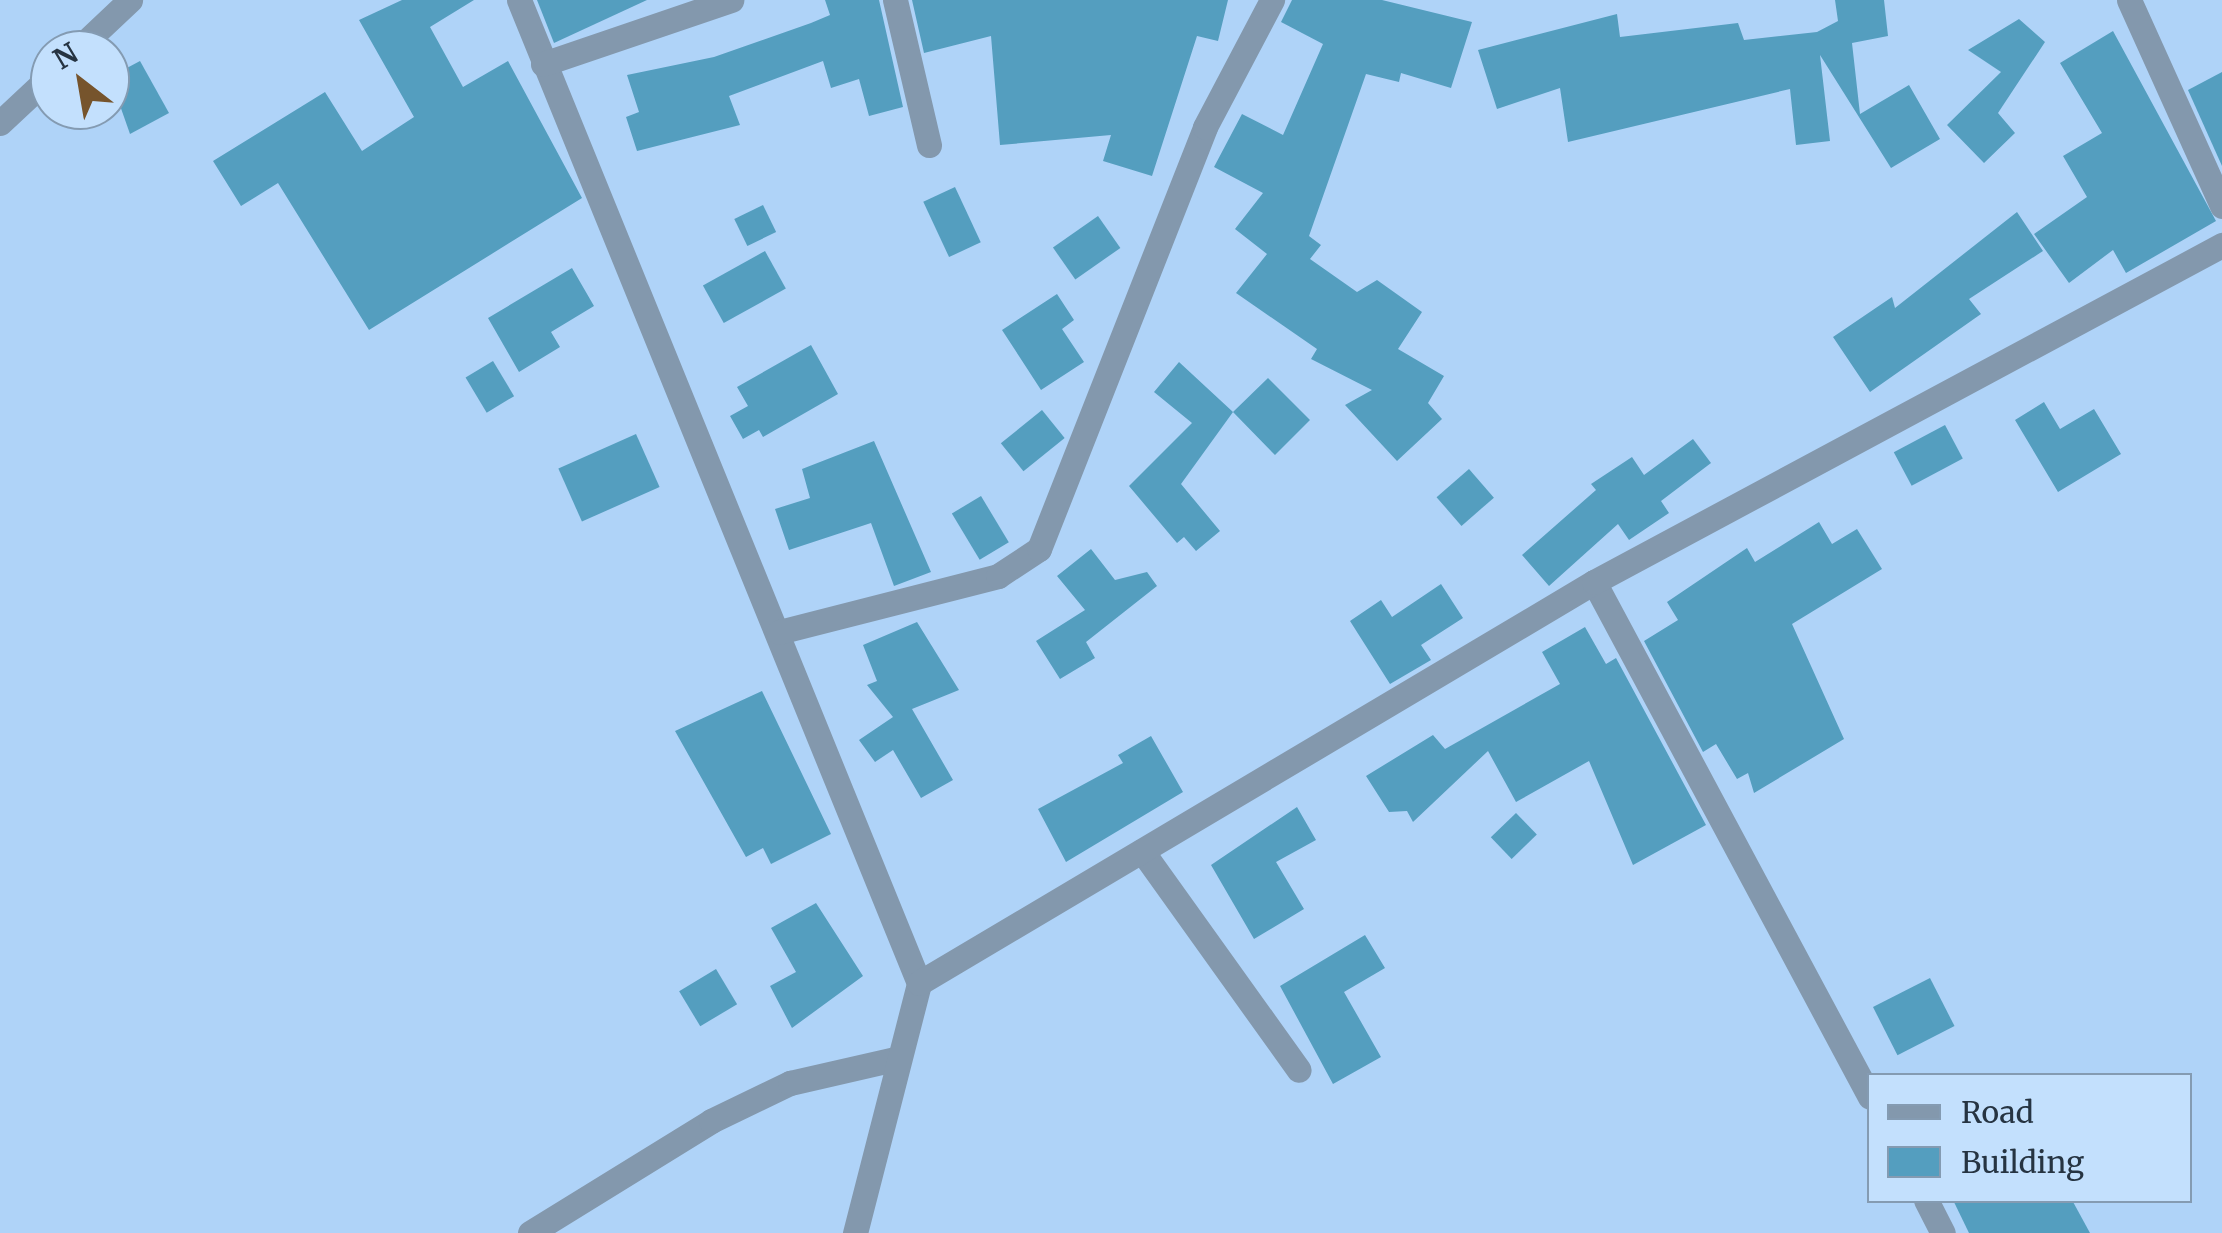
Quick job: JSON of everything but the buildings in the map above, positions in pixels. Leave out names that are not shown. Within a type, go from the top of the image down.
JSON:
[{"type":"street","points":[[98,30],[130,0]]},
{"type":"street","points":[[518,0],[780,632],[919,983],[895,1059],[855,1233]]},
{"type":"street","points":[[543,64],[732,0]]},
{"type":"street","points":[[895,0],[930,144]]},
{"type":"street","points":[[780,632],[998,576],[1039,549],[1205,126],[1272,0]]},
{"type":"street","points":[[2129,0],[2222,206]]},
{"type":"street","points":[[0,123],[30,95]]},
{"type":"street","points":[[919,983],[1594,582],[2222,245]]},
{"type":"street","points":[[1594,582],[1867,1091]]},
{"type":"street","points":[[1142,851],[1299,1070]]},
{"type":"street","points":[[530,1233],[711,1121],[790,1084],[895,1059]]},
{"type":"street","points":[[1928,1203],[1943,1233]]}]
